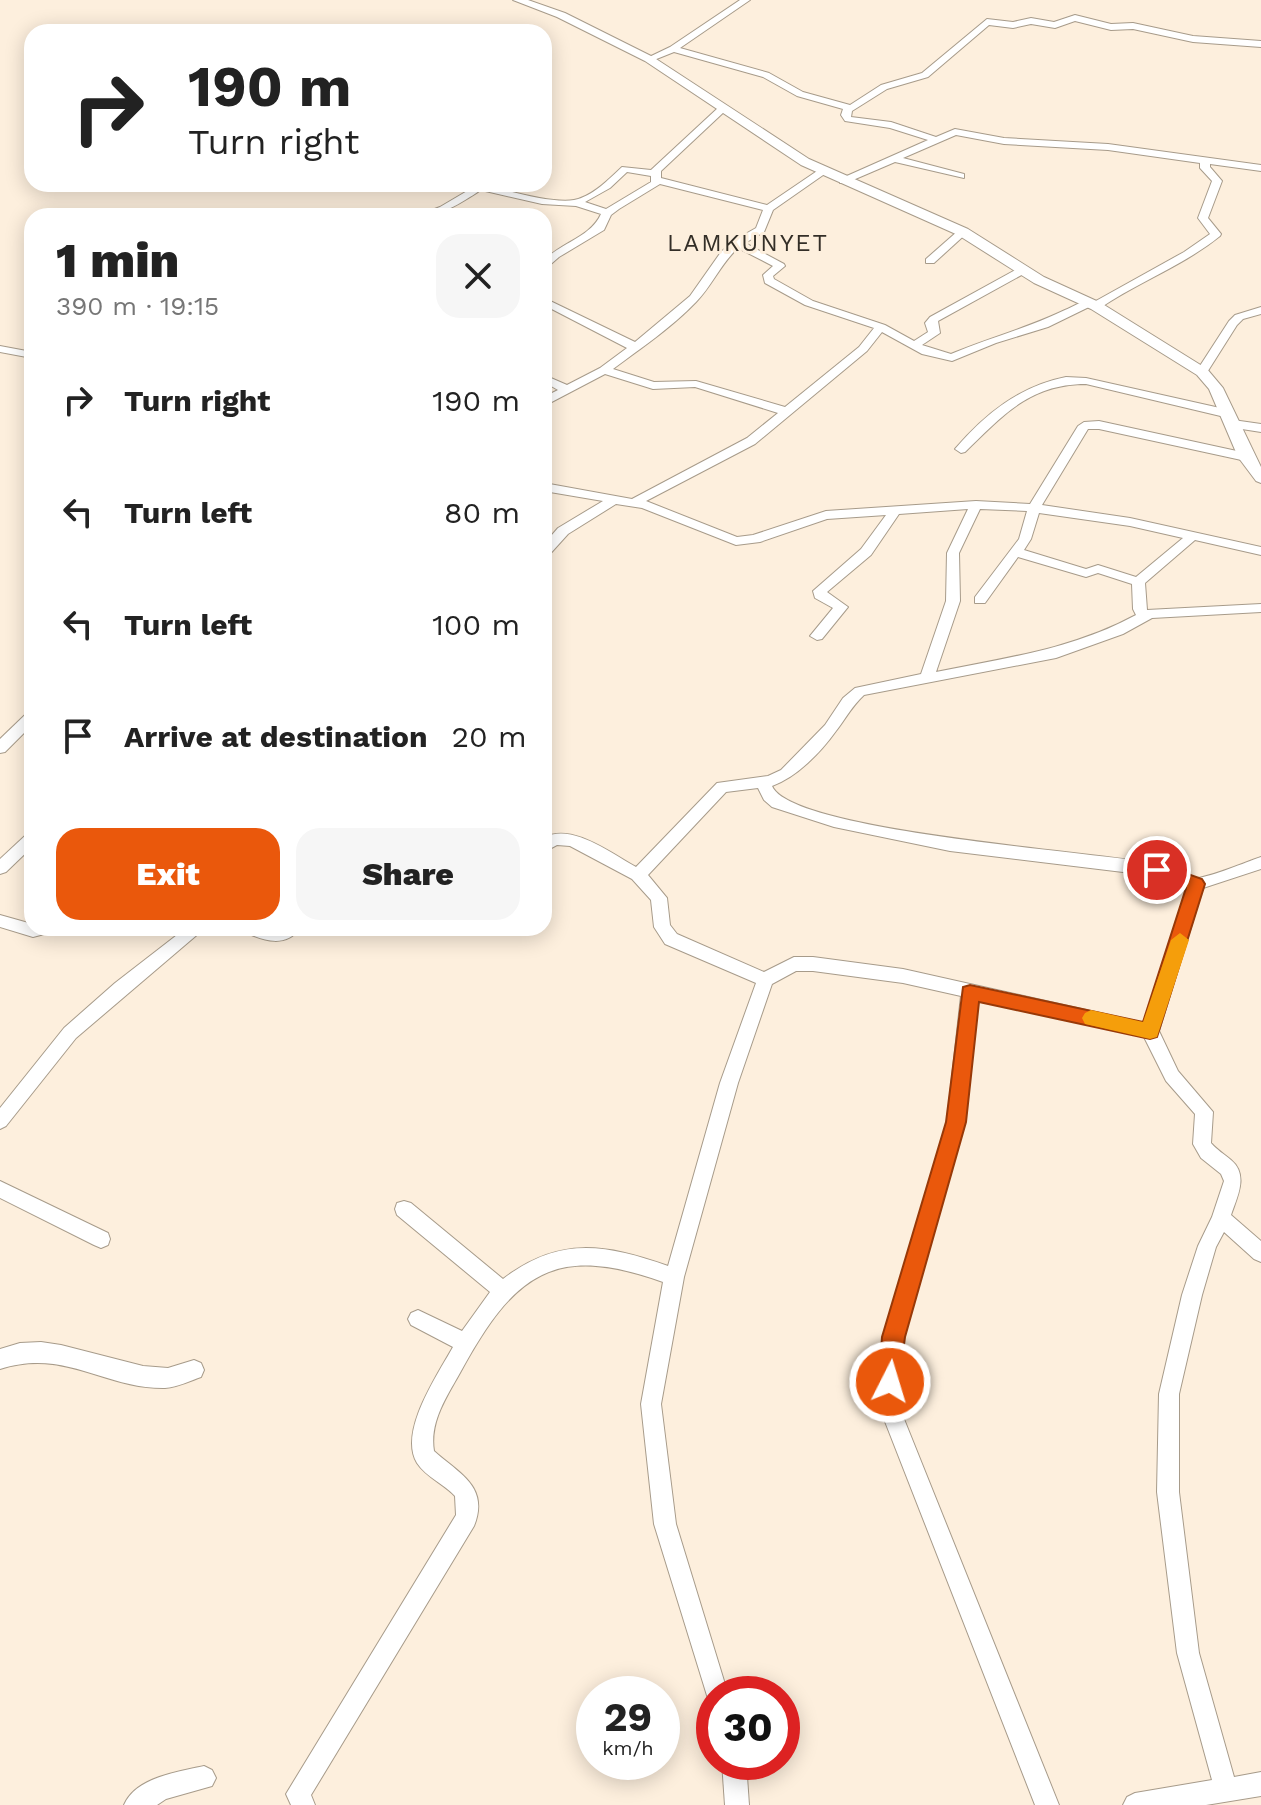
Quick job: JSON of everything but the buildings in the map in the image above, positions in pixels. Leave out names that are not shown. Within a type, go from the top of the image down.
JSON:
[{"type":"street","points":[[518,0],[561,15],[649,59],[777,146],[843,181],[963,232],[1023,270],[1092,305],[1202,372],[1216,388],[1246,457],[1261,478]]},
{"type":"street","points":[[649,59],[673,49],[746,0]]},
{"type":"street","points":[[673,49],[766,75],[800,94],[856,107],[884,87],[925,75],[986,22],[1015,25],[1028,20],[1055,25],[1075,18],[1111,27],[1133,26],[1193,39],[1261,44]]},
{"type":"street","points":[[848,107],[848,119],[896,126],[934,139]]},
{"type":"street","points":[[552,258],[600,228],[607,213],[656,177],[722,109]]},
{"type":"street","points":[[843,181],[934,139],[960,132],[1012,142],[1108,147],[1261,168]]},
{"type":"street","points":[[891,158],[961,176]]},
{"type":"street","points":[[737,243],[780,266],[768,275],[769,281],[809,303],[881,327],[945,358],[962,356],[992,341],[1044,325],[1092,305],[1191,255],[1216,234],[1203,218],[1217,181],[1205,168],[1205,160]]},
{"type":"street","points":[[577,203],[607,186],[625,169],[769,208]]},
{"type":"street","points":[[552,398],[604,370],[694,298],[725,254],[762,228],[769,208],[823,171]]},
{"type":"street","points":[[446,208],[471,192]]},
{"type":"street","points":[[502,192],[542,201],[577,203],[607,213]]},
{"type":"street","points":[[930,261],[963,232]]},
{"type":"street","points":[[915,345],[934,333],[931,323],[934,319],[1023,270]]},
{"type":"street","points":[[552,305],[635,347]]},
{"type":"street","points":[[1202,372],[1233,323],[1239,317],[1261,310]]},
{"type":"street","points":[[635,502],[745,445],[863,349],[881,327]]},
{"type":"street","points":[[0,349],[24,354]]},
{"type":"street","points":[[604,370],[653,386],[696,384],[785,411]]},
{"type":"street","points":[[961,449],[1022,393],[1071,381],[1086,381],[1261,428]]},
{"type":"street","points":[[552,382],[568,390]]},
{"type":"street","points":[[980,600],[1025,539],[1034,508],[1087,425],[1246,457]]},
{"type":"street","points":[[552,488],[635,502],[736,541],[755,539],[826,515],[976,505],[1034,508],[1194,535],[1261,551]]},
{"type":"street","points":[[552,543],[563,531],[615,499]]},
{"type":"street","points":[[926,680],[953,601],[956,541],[976,505]]},
{"type":"street","points":[[817,636],[841,607],[820,595],[820,591],[866,552],[896,509]]},
{"type":"street","points":[[1138,582],[1194,535]]},
{"type":"street","points":[[1016,552],[1086,573],[1098,569],[1138,582]]},
{"type":"street","points":[[1138,582],[1140,609],[1144,617]]},
{"type":"street","points":[[638,875],[722,787],[779,779],[802,759],[855,694],[867,689],[1056,653],[1164,611],[1261,608]]},
{"type":"street","points":[[0,748],[24,725]]},
{"type":"street","points":[[763,781],[769,796],[777,803],[834,821],[950,845],[1157,870],[1196,884],[1261,863]]},
{"type":"street","points":[[552,841],[573,841],[638,875],[659,898],[662,927],[671,939],[765,980]]},
{"type":"street","points":[[0,868],[24,846]]},
{"type":"street","points":[[1196,884],[1150,1031],[1172,1076],[1204,1112],[1202,1144],[1233,1174],[1221,1218],[1207,1246],[1192,1295],[1169,1394],[1168,1492],[1188,1653],[1226,1790]]},
{"type":"street","points":[[0,921],[24,928]]},
{"type":"street","points":[[0,1121],[70,1033],[187,936]]},
{"type":"street","points":[[711,1676],[665,1524],[651,1404],[674,1277],[729,1083],[765,980],[787,967],[803,963],[903,976],[1150,1031]]},
{"type":"street","points":[[970,992],[956,1122],[894,1337],[891,1397],[894,1419],[1047,1805]]},
{"type":"street","points":[[0,1189],[101,1239]]},
{"type":"street","points":[[404,1209],[502,1290]]},
{"type":"street","points":[[1221,1218],[1261,1253]]},
{"type":"street","points":[[303,1805],[298,1794],[466,1518],[470,1501],[465,1490],[433,1465],[425,1456],[420,1441],[439,1392],[465,1343],[502,1290],[515,1278],[540,1266],[582,1255],[630,1262],[674,1277]]},
{"type":"street","points":[[418,1319],[465,1343]]},
{"type":"street","points":[[0,1359],[18,1351],[42,1350],[141,1375],[167,1378],[194,1370]]},
{"type":"street","points":[[136,1805],[161,1788],[204,1778]]},
{"type":"street","points":[[735,1780],[737,1805]]},
{"type":"street","points":[[1135,1805],[1261,1784]]},
{"type":"slow traffic","points":[[1091,1018],[1150,1031],[1180,940]]},
{"type":"district","name":"LAMKUNYET","points":[[748,243]]},
{"type":"route","points":[[890,1382],[894,1337],[956,1122],[970,992],[1150,1031],[1196,884],[1157,870]]}]
